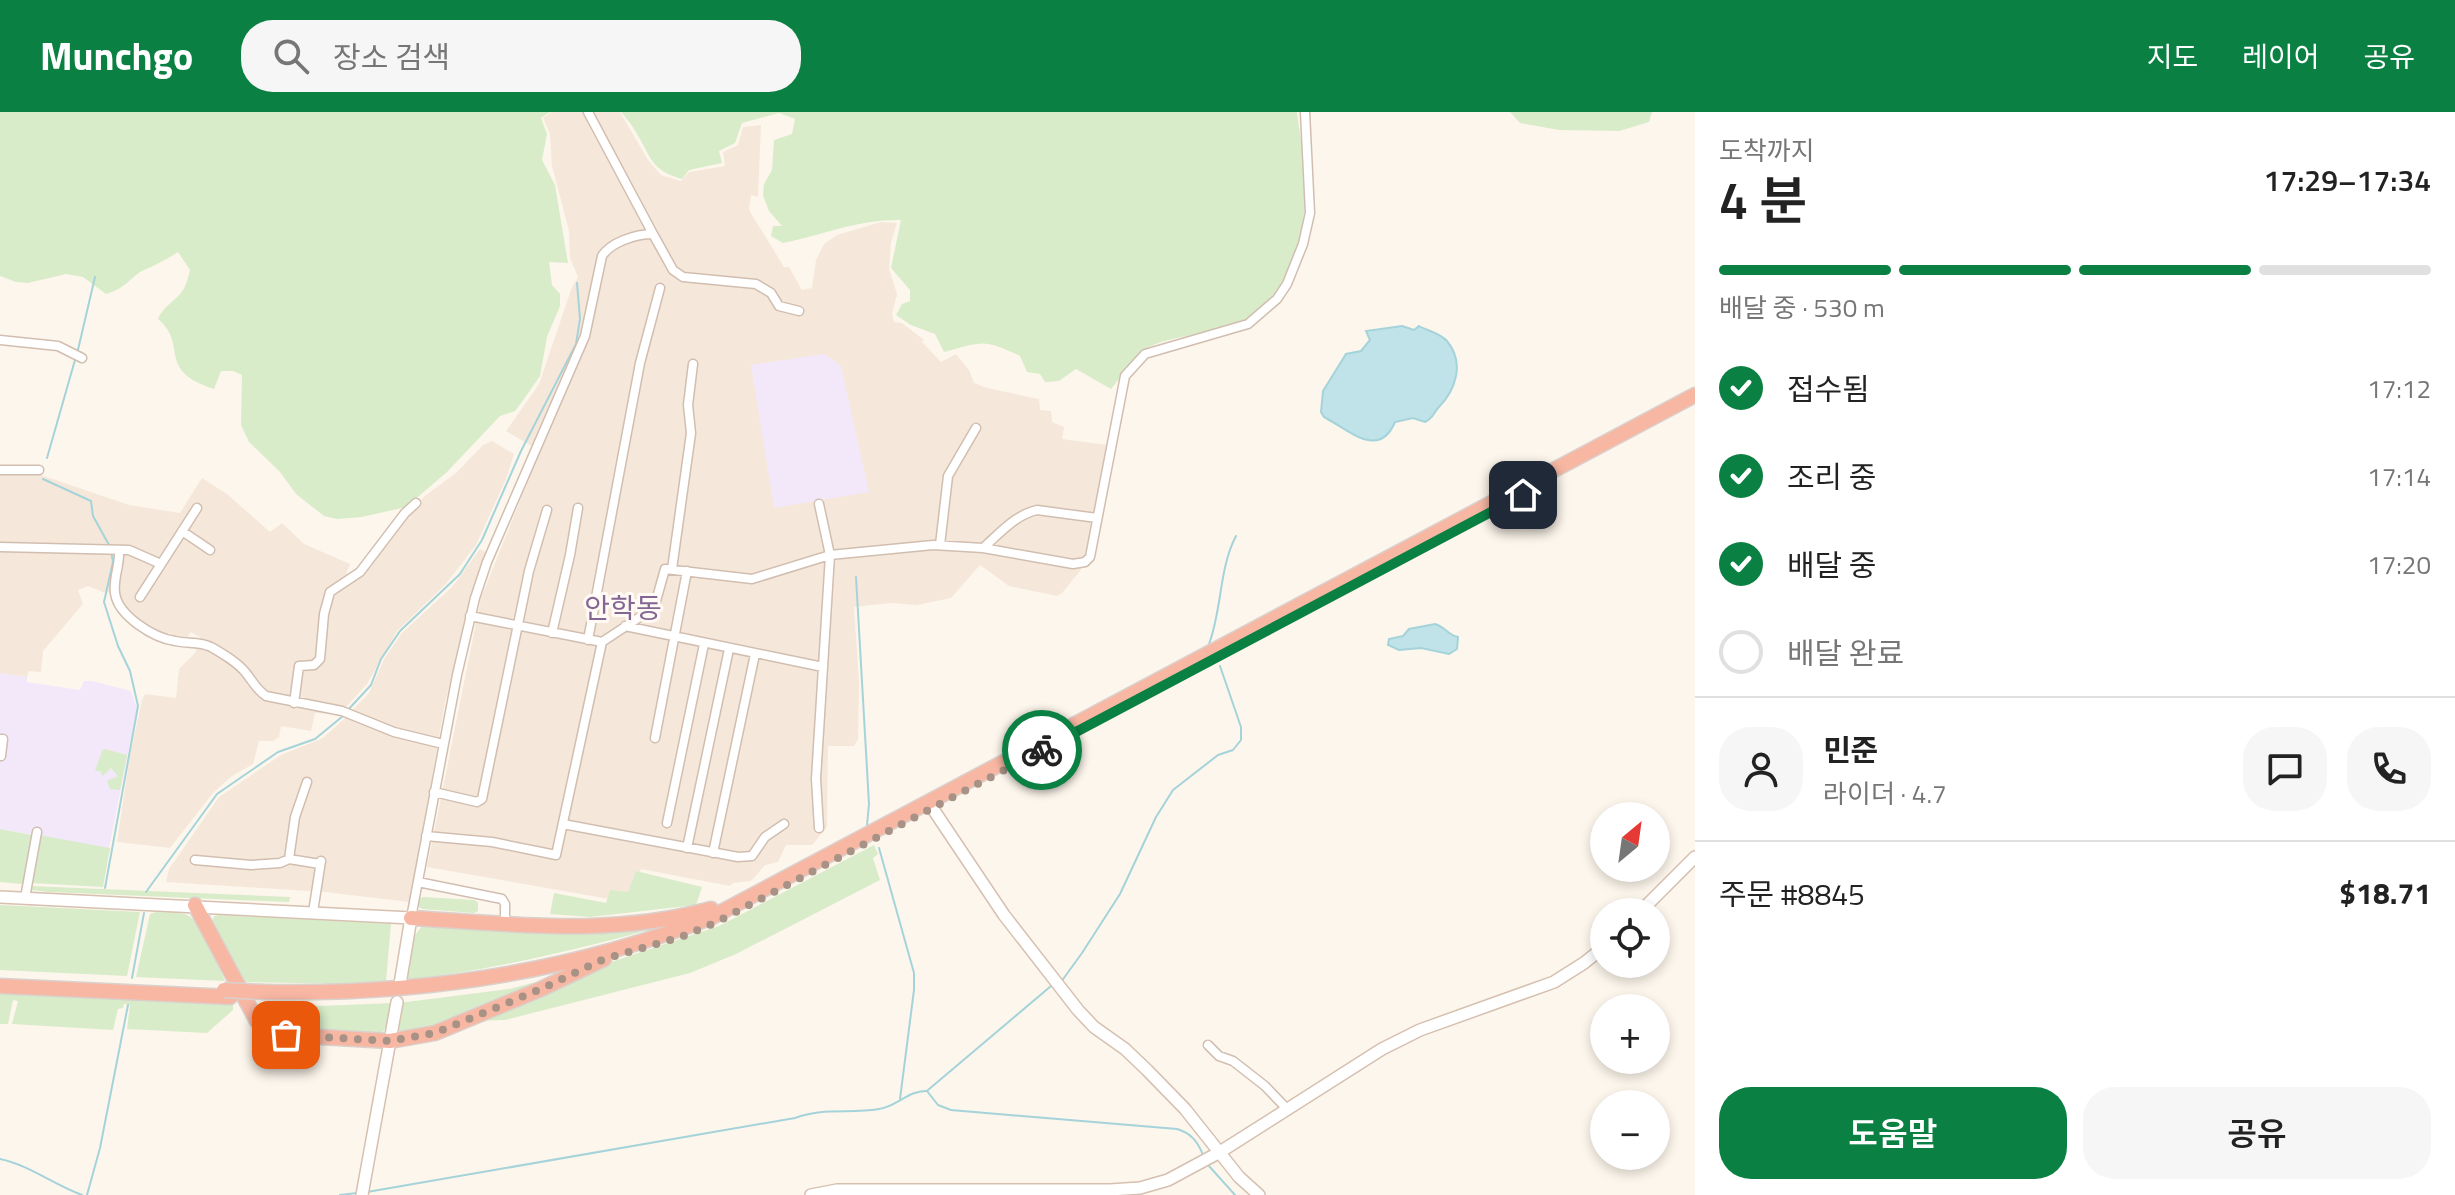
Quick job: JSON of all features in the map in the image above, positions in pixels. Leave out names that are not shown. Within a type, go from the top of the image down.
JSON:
[{"type":"highway","points":[[266,995],[350,992],[514,974],[680,930],[750,898],[1695,395]]},
{"type":"highway","points":[[0,978],[336,1000],[464,990],[604,959],[681,937],[717,922],[933,809],[1695,403]]},
{"type":"highway","points":[[411,918],[585,928],[682,917],[750,898]]},
{"type":"highway","points":[[195,905],[249,1010],[269,1030],[286,1035],[390,1041],[435,1033],[604,959]]},
{"type":"highway","points":[[0,986],[227,993]]},
{"type":"street","points":[[588,112],[673,270],[683,277],[756,284],[771,293],[779,306],[799,311]]},
{"type":"street","points":[[470,616],[602,642],[649,611],[656,601],[665,569],[752,579],[830,555],[940,545],[983,548],[1073,564],[1085,562],[1090,557],[1125,376],[1145,354],[1248,324],[1277,299],[1287,284],[1303,244],[1310,213],[1305,112]]},
{"type":"street","points":[[400,984],[443,744],[470,616],[487,562],[585,336],[602,256],[607,249],[619,243],[653,234]]},
{"type":"street","points":[[588,640],[640,363],[660,288]]},
{"type":"street","points":[[0,340],[58,346],[82,358]]},
{"type":"street","points":[[672,569],[691,433],[688,405],[693,364]]},
{"type":"street","points":[[940,545],[948,476],[976,428]]},
{"type":"street","points":[[0,470],[39,470]]},
{"type":"street","points":[[294,703],[299,666],[314,665],[320,659],[324,614],[330,592],[360,572],[416,503]]},
{"type":"street","points":[[819,504],[830,555],[816,779],[819,828]]},
{"type":"street","points":[[140,597],[197,508]]},
{"type":"street","points":[[552,633],[578,508]]},
{"type":"street","points":[[434,792],[477,802],[482,799],[529,571],[547,510]]},
{"type":"street","points":[[983,548],[1014,520],[1029,512],[1037,510],[1097,518]]},
{"type":"street","points":[[182,531],[210,550]]},
{"type":"street","points":[[0,547],[136,551],[161,564]]},
{"type":"street","points":[[119,551],[120,560],[114,581],[116,599],[123,611],[157,636],[209,646],[235,663],[257,690],[266,696],[344,713],[394,732],[443,744]]},
{"type":"street","points":[[655,738],[687,571]]},
{"type":"street","points":[[625,626],[823,667]]},
{"type":"street","points":[[426,836],[492,842],[556,855],[602,642]]},
{"type":"street","points":[[667,823],[704,644]]},
{"type":"street","points":[[687,848],[729,649]]},
{"type":"street","points":[[713,853],[755,654]]},
{"type":"street","points":[[0,739],[3,739],[1,756]]},
{"type":"street","points":[[289,859],[295,817],[307,782]]},
{"type":"street","points":[[933,809],[1004,915],[1078,1010],[1147,1070],[1185,1109],[1239,1177],[1259,1195]]},
{"type":"street","points":[[563,824],[738,857],[752,856],[765,837],[784,824]]},
{"type":"street","points":[[25,898],[37,832]]},
{"type":"street","points":[[1654,898],[1695,857]]},
{"type":"street","points":[[195,860],[251,865],[280,863],[289,859],[320,862],[313,912]]},
{"type":"street","points":[[418,882],[497,897],[505,904],[505,923]]},
{"type":"street","points":[[0,897],[411,918]]},
{"type":"street","points":[[811,1195],[837,1190],[1110,1190],[1140,1188],[1168,1180],[1220,1152],[1406,1036],[1554,982],[1590,958]]},
{"type":"street","points":[[363,1191],[397,1002]]},
{"type":"street","points":[[1208,1045],[1219,1056],[1233,1061],[1265,1086],[1288,1110]]},
{"type":"shaded area","points":[[552,112],[620,112],[648,160],[661,175],[681,181],[689,172],[725,166],[723,152],[738,145],[743,127],[761,125],[758,197],[751,195],[749,210],[802,290],[812,288],[816,260],[824,244],[837,235],[881,222],[897,223],[891,242],[889,269],[897,294],[892,314],[894,322],[902,323],[924,340],[922,342],[941,362],[956,354],[969,370],[974,383],[1039,399],[1040,410],[1051,411],[1052,422],[1064,427],[1062,439],[1107,445],[1088,554],[1080,571],[1062,593],[1057,596],[1009,586],[980,565],[951,598],[917,605],[891,603],[854,607],[859,682],[858,739],[854,746],[828,746],[827,827],[812,845],[786,845],[778,862],[765,865],[751,881],[730,886],[641,869],[634,891],[620,901],[427,867],[481,598],[540,451],[506,431],[539,384],[578,277],[570,258],[569,231],[552,166],[550,134],[543,118]]},
{"type":"shaded area","points":[[824,354],[841,366],[869,492],[774,508],[751,365]]},
{"type":"shaded area","points":[[492,441],[514,454],[476,545],[445,585],[397,631],[367,684],[347,706],[337,714],[315,713],[311,731],[281,726],[279,737],[273,741],[259,741],[253,764],[232,776],[213,793],[170,848],[117,842],[142,700],[145,694],[176,698],[179,669],[195,653],[201,638],[191,632],[185,640],[169,633],[166,637],[156,633],[127,611],[117,593],[88,586],[78,590],[83,604],[43,651],[41,672],[29,671],[27,677],[0,673],[0,473],[41,475],[129,505],[180,513],[202,478],[227,494],[270,532],[282,523],[304,544],[350,564],[344,579],[349,585],[375,560],[425,496],[457,472],[483,445]]},
{"type":"shaded area","points":[[480,549],[489,554],[472,598],[445,703],[410,902],[324,892],[166,882],[169,869],[219,797],[281,755],[323,738],[344,719],[369,693],[384,659],[402,633],[453,586]]},
{"type":"shaded area","points":[[0,673],[27,677],[27,682],[80,690],[84,681],[92,681],[131,691],[137,708],[109,848],[0,829]]},
{"type":"green space","points":[[0,112],[550,112],[541,118],[547,134],[542,160],[555,185],[568,263],[549,262],[552,285],[560,294],[560,306],[547,337],[540,376],[515,411],[500,416],[447,472],[406,507],[362,517],[337,519],[324,516],[296,494],[280,472],[249,442],[241,425],[242,375],[221,371],[214,389],[196,382],[179,365],[172,338],[158,319],[182,292],[188,280],[190,270],[178,252],[106,294],[83,277],[66,274],[28,283],[0,276]]},
{"type":"green space","points":[[621,112],[1297,112],[1306,181],[1305,209],[1290,266],[1282,283],[1257,312],[1241,322],[1150,346],[1138,355],[1111,389],[1076,369],[1059,381],[1045,382],[1040,374],[1027,372],[1020,356],[998,346],[975,344],[944,352],[935,334],[911,325],[896,315],[902,304],[910,301],[910,290],[891,268],[901,220],[856,225],[783,243],[771,236],[773,226],[782,226],[769,211],[763,195],[764,184],[772,170],[774,140],[792,134],[795,119],[779,113],[742,123],[735,143],[719,151],[722,163],[689,170],[682,179],[658,167]]},
{"type":"green space","points":[[1510,112],[1652,112],[1649,122],[1619,131],[1559,130],[1520,123]]},
{"type":"green space","points":[[105,749],[127,755],[120,790],[110,789],[107,781],[118,776],[111,768],[103,776],[100,771],[95,771]]},
{"type":"green space","points":[[0,829],[32,835],[23,884],[0,882]]},
{"type":"green space","points":[[39,835],[110,848],[103,887],[31,883]]},
{"type":"green space","points":[[874,845],[878,854],[873,858],[880,880],[736,954],[690,973],[505,1020],[471,1021],[608,963],[719,926]]},
{"type":"green space","points":[[636,871],[702,887],[696,905],[590,917],[550,914],[554,893],[606,903],[610,890],[628,892]]},
{"type":"green space","points":[[30,886],[290,897],[289,902],[49,892],[31,890]]},
{"type":"green space","points":[[419,899],[475,900],[478,911],[422,909]]},
{"type":"green space","points":[[0,905],[140,912],[127,976],[0,970]]},
{"type":"green space","points":[[180,913],[193,919],[225,981],[136,977],[150,914]]},
{"type":"green space","points":[[214,916],[391,924],[386,981],[351,984],[240,982],[211,926]]},
{"type":"green space","points":[[682,921],[546,956],[406,980],[412,939],[422,926],[551,933],[636,931]]},
{"type":"green space","points":[[567,974],[437,1027],[396,1035],[399,1003],[509,989]]},
{"type":"green space","points":[[0,992],[233,1003],[233,1010],[207,1033],[127,1029],[130,1005],[124,1004],[123,1008],[118,1009],[113,1030],[12,1024],[18,1001],[13,1000],[8,1024],[0,1024]]},
{"type":"green space","points":[[394,1003],[380,1035],[280,1029],[259,1017],[255,1004],[319,1006]]},
{"type":"water","points":[[1402,326],[1414,330],[1419,326],[1441,336],[1453,349],[1456,358],[1454,385],[1431,417],[1425,422],[1413,418],[1395,422],[1381,439],[1372,441],[1324,417],[1321,412],[1323,391],[1346,354],[1361,351],[1370,340],[1366,331]]},
{"type":"water","points":[[1435,624],[1458,637],[1457,649],[1449,654],[1421,648],[1399,650],[1388,645],[1389,639],[1403,636],[1409,629]]},
{"type":"waterway","points":[[77,354],[95,277]]},
{"type":"waterway","points":[[347,711],[371,685],[381,659],[400,631],[460,574],[482,540],[521,451],[576,344],[580,319],[577,283]]},
{"type":"waterway","points":[[47,458],[75,360]]},
{"type":"waterway","points":[[43,479],[91,501],[93,516],[109,545]]},
{"type":"waterway","points":[[1209,644],[1226,562],[1236,536]]},
{"type":"waterway","points":[[105,888],[138,706],[130,671],[118,646],[104,602],[113,562],[111,551]]},
{"type":"waterway","points":[[856,577],[869,804],[867,825]]},
{"type":"waterway","points":[[1061,982],[1120,894],[1156,817],[1173,790],[1218,755],[1233,750],[1241,740],[1241,727],[1220,666]]},
{"type":"waterway","points":[[146,892],[217,794],[278,752],[315,739],[343,716]]},
{"type":"waterway","points":[[879,848],[914,973],[900,1099]]},
{"type":"waterway","points":[[132,978],[144,913]]},
{"type":"waterway","points":[[928,1090],[1051,986]]},
{"type":"waterway","points":[[87,1195],[100,1148],[128,1005]]},
{"type":"waterway","points":[[367,1192],[816,1113],[879,1109],[920,1091],[927,1091],[938,1105],[951,1110],[1177,1129],[1193,1139],[1203,1155]]},
{"type":"waterway","points":[[0,1159],[82,1195]]},
{"type":"waterway","points":[[1209,1166],[1235,1195]]},
{"type":"waterway","points":[[340,1195],[357,1193]]},
{"type":"way so far","points":[[286,1035],[390,1041],[435,1033],[604,959],[681,937],[717,922],[1042,750]]},
{"type":"district","name":"안학동","points":[[623,607]]},
{"type":"route","points":[[1042,750],[1523,495]]}]
